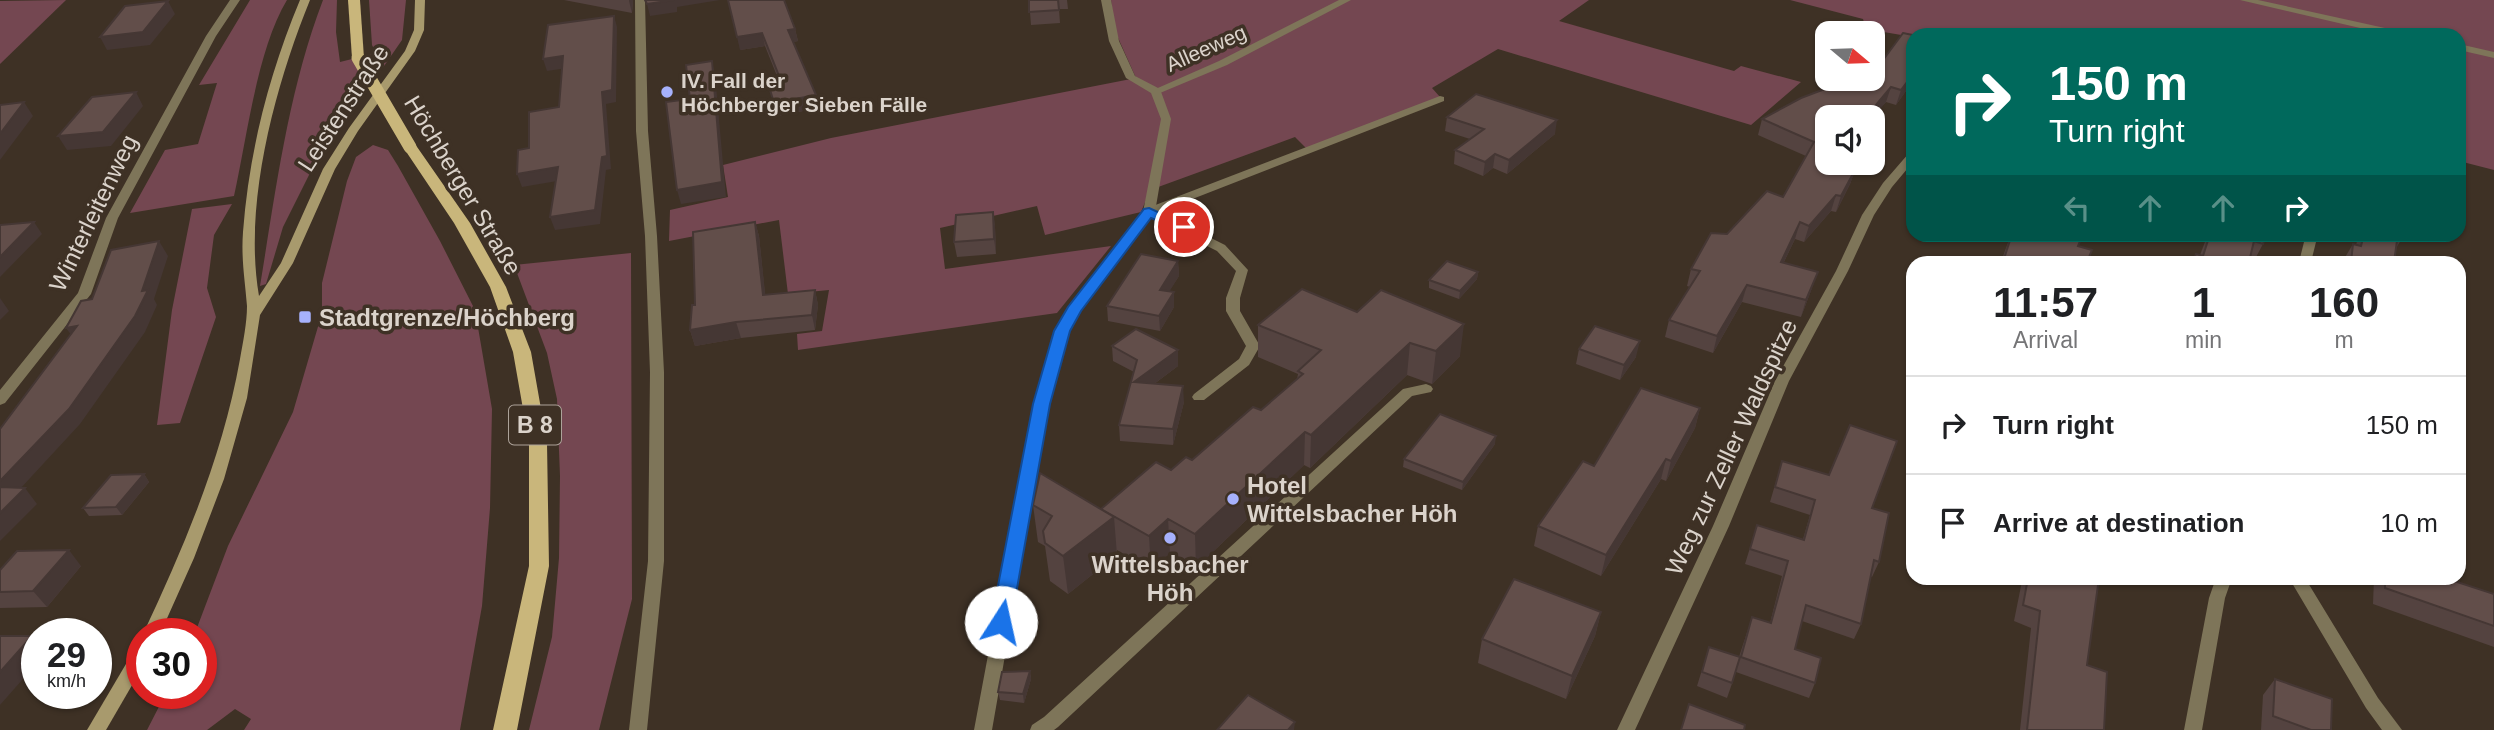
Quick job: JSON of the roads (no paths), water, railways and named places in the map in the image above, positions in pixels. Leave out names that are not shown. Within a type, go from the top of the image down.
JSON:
[{"type":"main road","name":"Leistenstraße","points":[[159,618],[177,580],[234,425],[254,314],[248,266],[251,199],[276,82],[305,0]]},
{"type":"main road","name":"Höchberger Straße","points":[[354,0],[358,58],[410,148],[431,174],[462,223],[498,287],[522,352],[538,443],[539,566],[505,730]]},
{"type":"main road","name":"Leistenstraße","points":[[254,314],[287,263],[329,169],[353,130],[410,51],[419,30],[420,0]]},
{"type":"main road","points":[[96,730],[126,679]]},
{"type":"street","name":"Winterleitenweg","points":[[0,400],[84,294],[112,218],[211,36],[235,0]]},
{"type":"street","points":[[638,730],[656,561],[657,372],[642,131],[640,0]]},
{"type":"street","points":[[983,730],[1042,404],[1062,331],[1074,310],[1149,212],[1166,119],[1156,91],[1131,78],[1114,41],[1106,0]]},
{"type":"street","name":"Alleeweg","points":[[1156,91],[1223,63],[1346,0]]},
{"type":"street","points":[[2245,0],[2371,28]]},
{"type":"street","points":[[2466,49],[2494,55]]},
{"type":"street","points":[[1149,212],[1440,99]]},
{"type":"street","name":"Weg zur Zeller Waldspitze","points":[[1626,730],[1721,526],[1782,381],[1842,271],[1868,215],[1906,163]]},
{"type":"street","points":[[1149,212],[1221,248],[1242,270],[1241,283],[1232,299],[1234,316],[1253,346],[1244,362],[1199,397]]},
{"type":"street","points":[[1039,730],[1051,722],[1408,392],[1426,389]]},
{"type":"street","points":[[2193,730],[2222,585]]},
{"type":"street","points":[[2301,585],[2372,703],[2393,730]]},
{"type":"place","name":"IV. Fall der Höchberger Sieben Fälle","points":[[667,92]]},
{"type":"place","name":"Stadtgrenze/Höchberg","points":[[305,317]]},
{"type":"place","name":"Hotel Wittelsbacher Höh","points":[[1233,499]]},
{"type":"place","name":"Wittelsbacher Höh","points":[[1170,538]]}]
